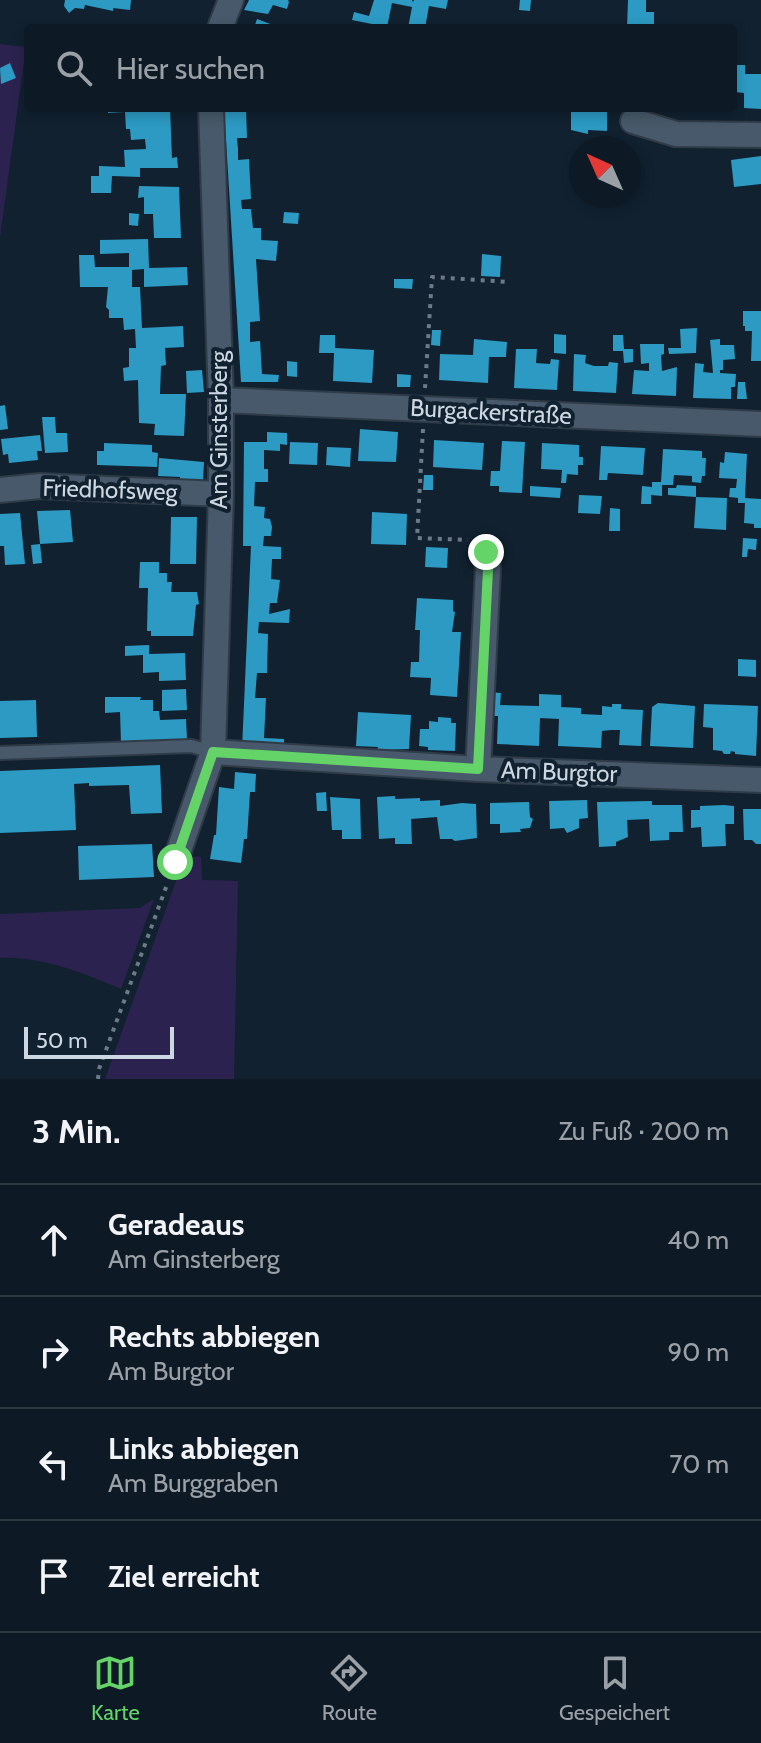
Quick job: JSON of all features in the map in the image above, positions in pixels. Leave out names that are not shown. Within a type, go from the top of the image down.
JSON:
[{"type":"street","points":[[222,24],[231,0]]},
{"type":"street","name":"Am Ginsterberg","points":[[175,862],[213,752],[221,400],[211,112]]},
{"type":"street","points":[[633,121],[676,134],[761,135]]},
{"type":"street","name":"Burgackerstraße","points":[[221,400],[761,424]]},
{"type":"street","name":"Friedhofsweg","points":[[0,490],[40,486],[221,494]]},
{"type":"street","points":[[478,769],[488,569],[486,552]]},
{"type":"street","name":"Am Burgtor","points":[[213,752],[478,769],[761,780]]},
{"type":"lane","points":[[0,753],[191,746],[213,752]]},
{"type":"path","points":[[98,1079],[99,1069],[175,862]]},
{"type":"shaded area","points":[[0,44],[24,47],[24,62],[0,237]]},
{"type":"shaded area","points":[[185,856],[201,857],[202,880],[238,881],[234,1079],[105,1079]]},
{"type":"shaded area","points":[[154,899],[121,989],[47,963],[0,958],[0,914],[140,908]]},
{"type":"building","points":[[65,0],[131,0],[130,10],[113,8],[113,11],[85,5],[84,9],[75,8],[69,13],[64,6]]},
{"type":"building","points":[[249,0],[289,2],[287,9],[273,5],[268,14],[244,10]]},
{"type":"building","points":[[374,0],[448,0],[446,9],[429,6],[426,24],[409,24],[412,7],[392,3],[388,24],[352,20],[354,12],[369,16]]},
{"type":"building","points":[[520,0],[531,0],[530,11],[519,10]]},
{"type":"building","points":[[628,0],[646,0],[646,12],[654,12],[654,24],[627,24]]},
{"type":"building","points":[[10,63],[16,78],[1,84],[0,68]]},
{"type":"building","points":[[737,65],[745,65],[745,74],[761,74],[761,109],[744,108],[744,93],[737,92]]},
{"type":"building","points":[[125,112],[170,112],[172,158],[177,157],[178,168],[140,168],[140,177],[112,176],[111,193],[91,193],[91,176],[99,176],[99,166],[125,167],[124,150],[146,149],[145,139],[131,140],[130,129],[126,129]]},
{"type":"building","points":[[224,112],[246,112],[247,138],[237,138],[238,160],[249,159],[251,199],[241,200],[242,209],[251,209],[253,228],[261,228],[261,240],[278,241],[276,261],[256,259],[260,321],[250,322],[250,342],[260,341],[262,374],[279,375],[278,382],[241,382]]},
{"type":"building","points":[[571,112],[607,112],[607,131],[588,130],[588,134],[571,130]]},
{"type":"building","points":[[761,156],[761,184],[734,187],[731,160]]},
{"type":"building","points":[[139,186],[179,187],[181,238],[154,238],[153,214],[144,214],[144,197],[138,198]]},
{"type":"building","points":[[284,212],[299,213],[298,224],[283,223]]},
{"type":"building","points":[[129,213],[139,214],[138,226],[129,225]]},
{"type":"building","points":[[148,239],[149,268],[187,267],[188,285],[144,287],[144,269],[132,270],[132,287],[140,287],[142,328],[183,326],[184,347],[165,348],[166,365],[161,366],[160,394],[186,394],[184,436],[154,435],[155,424],[139,423],[138,380],[124,381],[123,368],[129,367],[129,348],[136,348],[135,329],[124,330],[123,318],[109,318],[106,307],[108,287],[80,287],[79,255],[94,255],[95,267],[129,267],[129,253],[100,254],[100,240]]},
{"type":"building","points":[[482,254],[501,256],[500,277],[481,276]]},
{"type":"building","points":[[394,279],[413,279],[412,289],[394,288]]},
{"type":"building","points":[[743,311],[761,311],[761,361],[751,361],[752,331],[745,331]]},
{"type":"building","points":[[697,328],[696,353],[669,354],[668,348],[681,348],[680,329]]},
{"type":"building","points":[[432,330],[441,330],[440,346],[431,345]]},
{"type":"building","points":[[554,334],[566,335],[566,354],[554,353]]},
{"type":"building","points":[[320,335],[335,335],[335,348],[374,350],[372,383],[333,381],[334,353],[319,353]]},
{"type":"building","points":[[613,335],[623,335],[624,349],[633,349],[633,362],[624,363],[623,351],[613,351]]},
{"type":"building","points":[[474,339],[507,342],[506,357],[489,357],[488,383],[439,380],[440,354],[473,355]]},
{"type":"building","points":[[720,339],[720,345],[734,345],[735,359],[723,360],[723,370],[720,370],[720,373],[736,374],[731,399],[693,398],[695,363],[704,364],[703,372],[713,373],[710,340]]},
{"type":"building","points":[[640,344],[664,344],[662,371],[677,367],[676,396],[632,394],[634,370],[649,371],[649,363],[641,364]]},
{"type":"building","points":[[516,349],[537,349],[536,363],[550,364],[551,359],[559,360],[557,390],[514,388]]},
{"type":"building","points":[[574,354],[586,355],[585,363],[594,366],[618,363],[616,393],[573,391]]},
{"type":"building","points":[[287,361],[297,362],[297,377],[287,376]]},
{"type":"building","points":[[202,370],[204,392],[187,393],[186,371]]},
{"type":"building","points":[[397,374],[411,375],[410,387],[397,387]]},
{"type":"building","points":[[738,382],[745,382],[747,399],[737,399]]},
{"type":"building","points":[[5,405],[8,429],[0,430],[0,406]]},
{"type":"building","points":[[42,417],[55,417],[56,433],[67,433],[68,452],[45,453]]},
{"type":"building","points":[[360,429],[398,432],[396,462],[358,461]]},
{"type":"building","points":[[267,432],[287,433],[287,445],[280,444],[280,451],[264,450],[268,482],[255,482],[254,506],[265,507],[264,518],[270,519],[272,527],[271,536],[264,536],[263,546],[281,547],[281,559],[272,559],[271,579],[280,580],[277,603],[270,603],[269,614],[290,609],[289,623],[259,622],[258,633],[268,634],[267,673],[257,673],[255,698],[266,698],[264,738],[284,739],[284,751],[242,749],[251,546],[243,546],[244,442],[267,442]]},
{"type":"building","points":[[40,435],[42,451],[37,451],[38,460],[9,463],[8,454],[3,455],[1,439]]},
{"type":"building","points":[[434,440],[484,443],[482,470],[433,467]]},
{"type":"building","points":[[502,441],[525,442],[522,493],[499,492],[499,486],[490,486],[491,471],[500,471]]},
{"type":"building","points":[[290,442],[318,443],[317,465],[289,464]]},
{"type":"building","points":[[104,443],[152,445],[152,452],[158,453],[157,467],[97,465],[97,451],[104,451]]},
{"type":"building","points":[[542,443],[579,445],[583,465],[578,465],[578,475],[567,474],[566,483],[561,483],[562,470],[541,469]]},
{"type":"building","points":[[601,446],[645,448],[643,475],[608,473],[607,480],[599,480]]},
{"type":"building","points":[[327,447],[351,448],[350,467],[326,465]]},
{"type":"building","points":[[663,449],[702,451],[702,458],[706,458],[705,476],[702,476],[701,483],[692,482],[692,476],[674,475],[673,485],[662,485],[662,496],[651,495],[651,504],[641,504],[642,486],[652,487],[652,482],[661,482]]},
{"type":"building","points":[[725,452],[747,454],[745,498],[761,499],[761,528],[744,523],[745,503],[738,503],[738,498],[729,497],[730,488],[736,488],[737,479],[719,478],[720,462],[724,463]]},
{"type":"building","points":[[159,458],[204,462],[203,482],[158,476]]},
{"type":"building","points":[[424,475],[433,475],[433,490],[423,490]]},
{"type":"building","points":[[677,485],[696,486],[696,497],[668,495],[668,488],[676,488]]},
{"type":"building","points":[[530,486],[561,488],[560,498],[530,496]]},
{"type":"building","points":[[579,495],[602,496],[600,514],[578,513]]},
{"type":"building","points":[[696,497],[727,498],[726,530],[694,528]]},
{"type":"building","points":[[610,508],[620,509],[620,531],[609,531]]},
{"type":"building","points":[[70,510],[73,542],[40,544],[37,511]]},
{"type":"building","points":[[372,512],[407,514],[406,545],[371,544]]},
{"type":"building","points":[[20,513],[25,564],[5,565],[4,546],[0,546],[0,514]]},
{"type":"building","points":[[171,517],[197,517],[196,564],[170,564]]},
{"type":"building","points":[[743,538],[757,539],[756,550],[748,549],[747,557],[742,557]]},
{"type":"building","points":[[40,544],[42,563],[33,564],[31,545]]},
{"type":"building","points":[[426,547],[448,548],[447,568],[425,567]]},
{"type":"building","points":[[140,562],[159,562],[159,573],[167,573],[167,582],[172,582],[171,592],[197,592],[199,604],[196,605],[193,636],[151,636],[151,631],[147,631],[148,588],[139,588]]},
{"type":"building","points":[[417,598],[453,600],[452,632],[461,632],[457,697],[430,695],[431,678],[410,677],[411,662],[419,662],[420,630],[415,630]]},
{"type":"building","points":[[149,645],[149,654],[185,653],[186,680],[159,681],[159,672],[143,673],[143,655],[125,656],[125,646]]},
{"type":"building","points":[[738,659],[756,660],[756,677],[738,676]]},
{"type":"building","points":[[186,689],[187,710],[162,711],[162,690]]},
{"type":"building","points":[[489,692],[501,693],[500,705],[539,706],[539,694],[561,695],[561,707],[581,708],[581,714],[602,715],[602,706],[612,707],[612,704],[621,704],[621,709],[643,710],[641,746],[619,745],[620,730],[611,730],[602,731],[601,748],[558,746],[559,719],[540,718],[539,746],[497,744],[498,716],[488,716]]},
{"type":"building","points":[[105,697],[153,700],[153,711],[159,711],[160,720],[186,719],[187,740],[121,743],[120,712],[105,713]]},
{"type":"building","points":[[36,700],[37,737],[0,738],[0,701]]},
{"type":"building","points":[[658,703],[695,706],[693,748],[650,746],[652,707]]},
{"type":"building","points":[[704,704],[758,706],[756,756],[731,751],[724,754],[713,750],[713,728],[703,727]]},
{"type":"building","points":[[358,712],[411,715],[409,749],[377,750],[378,747],[356,746]]},
{"type":"building","points":[[438,717],[451,718],[451,723],[456,723],[455,751],[428,750],[428,747],[419,746],[420,729],[429,729],[429,721],[438,722]]},
{"type":"building","points":[[160,765],[162,813],[131,814],[129,785],[74,784],[76,830],[0,833],[0,771]]},
{"type":"building","points":[[235,772],[256,774],[255,792],[250,792],[247,839],[244,839],[241,863],[210,859],[216,835],[219,787],[234,789]]},
{"type":"building","points":[[326,792],[327,811],[317,811],[316,793]]},
{"type":"building","points":[[395,796],[395,799],[440,800],[440,806],[476,804],[477,838],[455,841],[440,839],[437,817],[411,819],[412,844],[395,844],[395,838],[379,839],[377,797]]},
{"type":"building","points":[[330,797],[360,799],[361,839],[342,839],[342,830],[332,830]]},
{"type":"building","points":[[587,800],[588,818],[579,819],[579,828],[567,833],[564,828],[550,829],[549,801]]},
{"type":"building","points":[[652,801],[652,805],[682,805],[683,832],[669,832],[669,840],[650,841],[649,819],[627,820],[628,837],[616,842],[616,846],[599,847],[597,802]]},
{"type":"building","points":[[529,802],[530,817],[533,819],[530,828],[520,829],[521,832],[500,833],[500,824],[490,824],[490,803]]},
{"type":"building","points":[[700,806],[734,806],[734,824],[725,824],[726,846],[702,847],[701,827],[691,828],[691,810],[700,810]]},
{"type":"building","points":[[743,809],[761,809],[761,844],[744,840]]},
{"type":"building","points":[[152,844],[154,877],[79,880],[78,846]]},
{"type":"route","points":[[175,862],[213,752],[478,769],[488,569],[486,552]]}]
